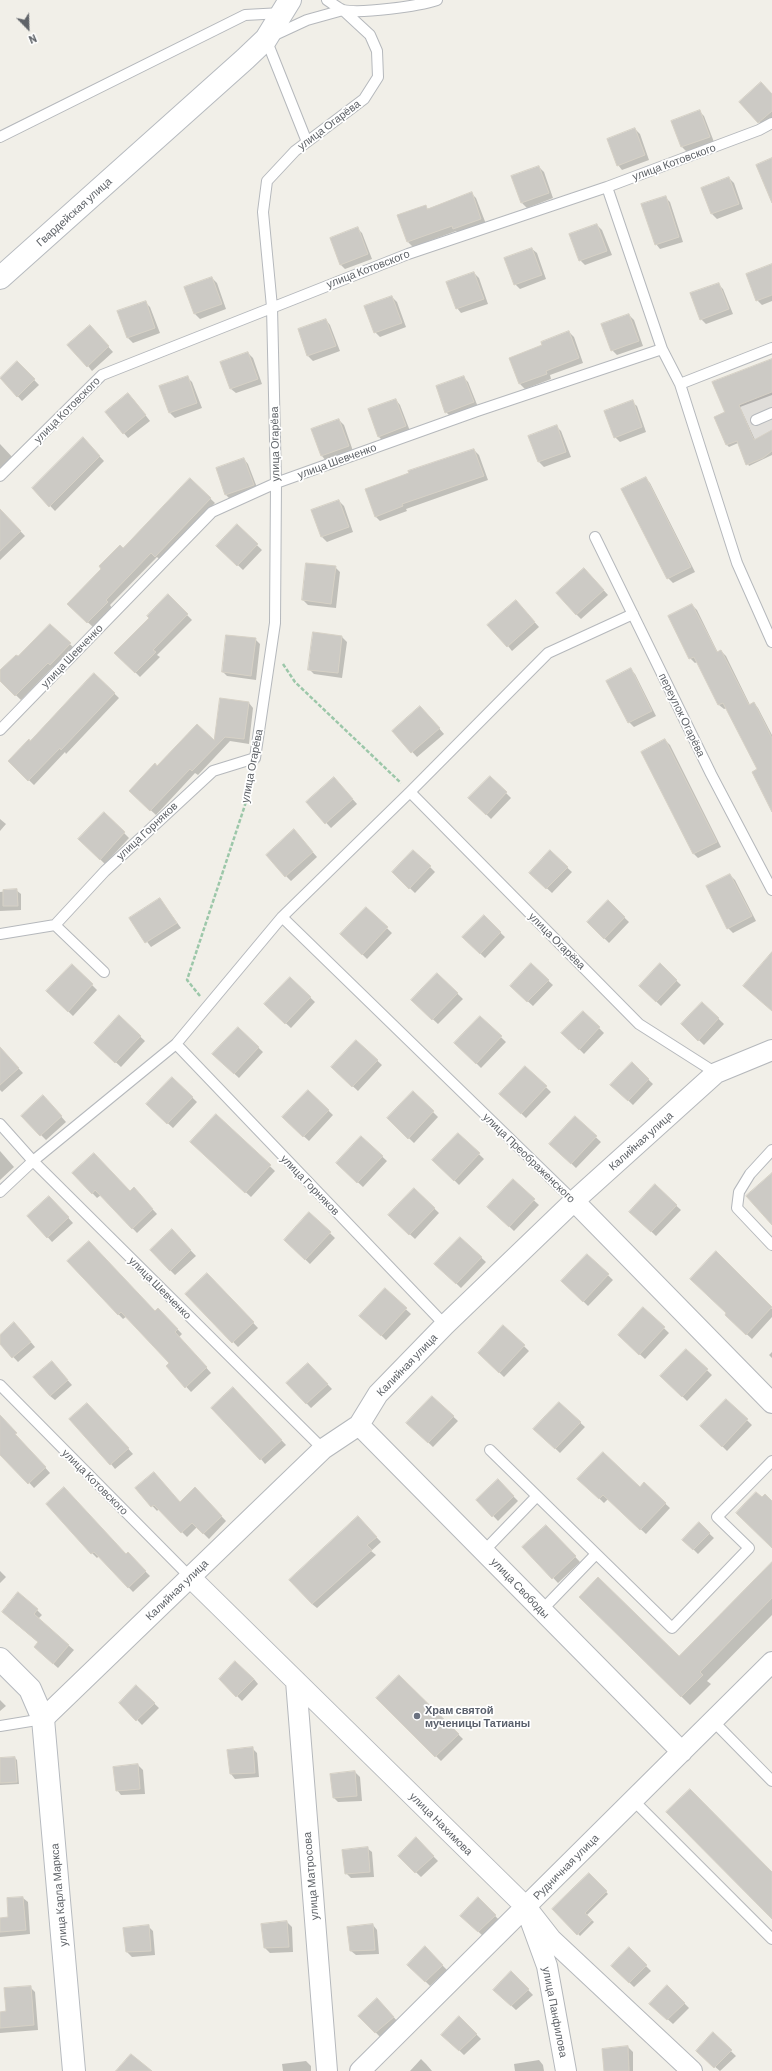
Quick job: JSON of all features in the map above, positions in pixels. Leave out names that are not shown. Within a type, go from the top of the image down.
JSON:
[{"type":"main road","name":"Гвардейская улица","points":[[0,278],[266,39],[287,6]]},
{"type":"main road","points":[[0,1659],[30,1689],[44,1719]]},
{"type":"main road","name":"улица Карла Маркса","points":[[44,1719],[74,2071]]},
{"type":"street","name":"Калийная улица","points":[[44,1719],[191,1578],[322,1449],[359,1425],[378,1394],[445,1325],[574,1200],[716,1073],[772,1050]]},
{"type":"street","name":"улица Преображенского","points":[[574,1200],[772,1403]]},
{"type":"street","name":"улица Свободы","points":[[359,1425],[682,1752]]},
{"type":"street","name":"улица Нахимова","points":[[191,1578],[526,1907],[551,1939],[692,2071]]},
{"type":"street","name":"Рудничная улица","points":[[360,2071],[772,1662]]},
{"type":"street","name":"улица Матросова","points":[[296,1681],[327,2071]]},
{"type":"street","name":"улица Панфилова","points":[[526,1907],[547,1966],[566,2071]]},
{"type":"lane","name":"улица Огарёва","points":[[255,758],[275,623],[276,483],[272,308],[263,212],[267,181],[294,151],[364,99],[378,77],[377,51],[370,35],[343,10],[327,0]]},
{"type":"lane","points":[[307,142],[266,39],[307,20],[343,10],[371,10],[415,6],[437,0]]},
{"type":"lane","points":[[0,137],[245,15],[287,6]]},
{"type":"lane","name":"улица Котовского","points":[[0,476],[102,375],[408,254],[607,187],[759,130],[772,122]]},
{"type":"lane","points":[[607,187],[662,349],[680,384],[737,563],[772,642]]},
{"type":"lane","points":[[680,384],[772,348]]},
{"type":"lane","name":"улица Шевченко","points":[[0,730],[212,512],[276,483],[477,411],[662,349]]},
{"type":"lane","points":[[756,420],[772,413]]},
{"type":"lane","name":"переулок Огарёва","points":[[595,537],[711,774],[772,890]]},
{"type":"lane","points":[[0,1192],[33,1161],[176,1044],[282,917],[410,792],[548,652],[633,614]]},
{"type":"lane","name":"улица Горняков","points":[[55,925],[105,871],[213,771],[255,758]]},
{"type":"lane","name":"улица Огарёва","points":[[410,792],[638,1024],[716,1073]]},
{"type":"lane","name":"улица Преображенского","points":[[282,917],[574,1200]]},
{"type":"lane","points":[[0,934],[55,925],[104,972]]},
{"type":"lane","name":"улица Горняков","points":[[176,1044],[445,1325]]},
{"type":"lane","name":"улица Шевченко","points":[[0,1124],[33,1161],[322,1449]]},
{"type":"lane","points":[[772,1150],[750,1174],[739,1192],[737,1208],[772,1245]]},
{"type":"lane","name":"улица Котовского","points":[[0,1385],[191,1578]]},
{"type":"lane","points":[[490,1450],[672,1628],[749,1548],[717,1517],[772,1461]]},
{"type":"lane","points":[[484,1551],[537,1496]]},
{"type":"lane","points":[[542,1610],[596,1554]]},
{"type":"lane","points":[[0,1726],[44,1719]]},
{"type":"lane","points":[[713,1721],[772,1781]]},
{"type":"lane","points":[[633,1800],[772,1940]]},
{"type":"path","points":[[271,647],[295,682],[410,792]]},
{"type":"path","name":"улица Огарёва","points":[[207,1006],[187,980],[245,806],[255,758]]},
{"type":"shaded area","points":[[772,359],[772,451],[746,465],[737,441],[726,445],[714,417],[724,412],[712,382]]},
{"type":"building","points":[[761,82],[772,94],[772,111],[758,123],[739,102]]},
{"type":"building","points":[[700,110],[710,137],[681,147],[671,121]]},
{"type":"building","points":[[635,128],[645,155],[617,166],[607,139]]},
{"type":"building","points":[[772,158],[772,203],[756,165]]},
{"type":"building","points":[[539,166],[549,193],[521,203],[511,176]]},
{"type":"building","points":[[729,177],[739,204],[711,214],[701,188]]},
{"type":"building","points":[[472,192],[481,219],[453,229],[452,226],[407,242],[397,215],[426,205],[427,209]]},
{"type":"building","points":[[666,196],[679,237],[655,245],[641,204]]},
{"type":"building","points":[[597,224],[607,251],[579,261],[569,234]]},
{"type":"building","points":[[358,227],[368,254],[340,265],[330,238]]},
{"type":"building","points":[[532,248],[542,275],[514,285],[504,258]]},
{"type":"building","points":[[772,264],[772,295],[756,301],[746,274]]},
{"type":"building","points":[[474,272],[484,299],[456,309],[446,282]]},
{"type":"building","points":[[212,277],[222,304],[194,314],[184,287]]},
{"type":"building","points":[[719,283],[729,309],[700,320],[690,293]]},
{"type":"building","points":[[392,296],[402,323],[374,333],[364,306]]},
{"type":"building","points":[[146,301],[155,328],[127,338],[117,311]]},
{"type":"building","points":[[629,314],[639,341],[611,351],[601,324]]},
{"type":"building","points":[[326,319],[336,346],[307,356],[298,329]]},
{"type":"building","points":[[90,325],[109,346],[87,367],[67,345]]},
{"type":"building","points":[[569,331],[579,358],[546,371],[547,374],[519,384],[509,358],[542,345],[541,342]]},
{"type":"building","points":[[248,352],[258,379],[230,389],[220,362]]},
{"type":"building","points":[[772,359],[772,392],[739,405],[754,440],[772,430],[772,451],[763,458],[746,465],[737,441],[726,445],[714,417],[725,412],[712,382]]},
{"type":"building","points":[[17,361],[35,379],[17,397],[0,378]]},
{"type":"building","points":[[188,376],[197,403],[169,413],[159,386]]},
{"type":"building","points":[[464,376],[474,402],[445,413],[436,386]]},
{"type":"building","points":[[128,393],[146,415],[123,434],[105,412]]},
{"type":"building","points":[[396,399],[406,426],[378,437],[368,409]]},
{"type":"building","points":[[633,400],[642,427],[614,438],[604,411]]},
{"type":"building","points":[[339,419],[349,446],[321,456],[311,429]]},
{"type":"building","points":[[557,425],[566,452],[538,462],[528,436]]},
{"type":"building","points":[[83,437],[100,456],[49,507],[32,488]]},
{"type":"building","points":[[474,449],[484,476],[402,504],[403,506],[375,517],[365,489],[409,473],[408,471]]},
{"type":"building","points":[[244,458],[254,485],[225,495],[216,468]]},
{"type":"building","points":[[646,477],[691,567],[667,579],[621,489]]},
{"type":"building","points":[[190,478],[211,498],[155,557],[151,553],[106,600],[108,602],[87,623],[67,604],[101,569],[99,566],[120,545],[123,548]]},
{"type":"building","points":[[339,500],[349,527],[321,537],[311,510]]},
{"type":"building","points":[[0,509],[21,531],[0,551]]},
{"type":"building","points":[[237,524],[258,544],[237,566],[216,546]]},
{"type":"building","points":[[306,563],[336,566],[331,604],[302,600]]},
{"type":"building","points":[[584,568],[604,590],[576,615],[556,593]]},
{"type":"building","points":[[168,594],[188,614],[153,650],[156,652],[135,673],[114,653],[149,618],[147,616]]},
{"type":"building","points":[[516,600],[535,622],[507,647],[487,625]]},
{"type":"building","points":[[692,604],[717,652],[721,650],[749,705],[754,702],[772,738],[772,812],[752,772],[757,769],[723,703],[718,705],[694,657],[689,659],[668,616]]},
{"type":"building","points":[[50,624],[71,643],[50,665],[48,663],[15,696],[0,681],[0,670],[16,655],[18,656]]},
{"type":"building","points":[[313,632],[342,636],[338,673],[308,670]]},
{"type":"building","points":[[226,635],[256,638],[251,676],[222,672]]},
{"type":"building","points":[[631,668],[652,711],[628,723],[606,681]]},
{"type":"building","points":[[94,673],[115,693],[61,750],[60,748],[28,781],[8,761],[29,739],[30,741]]},
{"type":"building","points":[[220,698],[249,702],[244,739],[225,737],[192,771],[190,769],[150,811],[129,791],[155,763],[157,766],[197,724],[214,740]]},
{"type":"building","points":[[420,706],[440,728],[411,753],[392,731]]},
{"type":"building","points":[[665,739],[717,842],[693,854],[641,752]]},
{"type":"building","points":[[490,776],[507,792],[486,815],[468,798]]},
{"type":"building","points":[[334,777],[353,799],[325,824],[306,802]]},
{"type":"building","points":[[104,812],[125,832],[100,860],[78,839]]},
{"type":"building","points":[[294,829],[313,852],[285,877],[266,855]]},
{"type":"building","points":[[413,850],[431,866],[409,889],[392,872]]},
{"type":"building","points":[[550,850],[568,867],[546,889],[529,873]]},
{"type":"building","points":[[730,874],[752,916],[727,929],[706,886]]},
{"type":"building","points":[[17,889],[18,906],[3,906],[3,890]]},
{"type":"building","points":[[160,898],[177,923],[145,943],[129,918]]},
{"type":"building","points":[[608,900],[625,917],[604,939],[587,922]]},
{"type":"building","points":[[366,907],[388,927],[362,955],[340,934]]},
{"type":"building","points":[[484,915],[501,932],[480,954],[462,937]]},
{"type":"building","points":[[772,952],[772,1011],[743,986]]},
{"type":"building","points":[[531,963],[549,980],[527,1002],[510,986]]},
{"type":"building","points":[[660,963],[677,980],[656,1002],[639,986]]},
{"type":"building","points":[[72,964],[93,984],[68,1012],[46,991]]},
{"type":"building","points":[[437,973],[458,993],[432,1020],[411,1000]]},
{"type":"building","points":[[290,977],[311,997],[285,1024],[264,1004]]},
{"type":"building","points":[[702,1002],[719,1018],[698,1041],[681,1024]]},
{"type":"building","points":[[583,1011],[600,1027],[579,1050],[561,1033]]},
{"type":"building","points":[[119,1015],[141,1036],[115,1063],[94,1043]]},
{"type":"building","points":[[480,1016],[502,1036],[476,1064],[454,1043]]},
{"type":"building","points":[[238,1027],[259,1047],[234,1074],[212,1054]]},
{"type":"building","points":[[356,1040],[378,1060],[352,1087],[331,1067]]},
{"type":"building","points":[[0,1047],[19,1068],[0,1085]]},
{"type":"building","points":[[632,1062],[649,1079],[628,1101],[610,1085]]},
{"type":"building","points":[[525,1066],[547,1086],[521,1114],[499,1094]]},
{"type":"building","points":[[172,1077],[193,1097],[167,1124],[146,1104]]},
{"type":"building","points":[[308,1090],[329,1110],[303,1137],[282,1117]]},
{"type":"building","points":[[413,1091],[434,1111],[408,1139],[387,1118]]},
{"type":"building","points":[[43,1095],[62,1116],[40,1136],[21,1116]]},
{"type":"building","points":[[216,1114],[271,1165],[245,1193],[190,1142]]},
{"type":"building","points":[[575,1116],[597,1136],[571,1164],[549,1144]]},
{"type":"building","points":[[458,1133],[480,1153],[454,1181],[432,1160]]},
{"type":"building","points":[[361,1136],[383,1156],[357,1183],[336,1163]]},
{"type":"building","points":[[94,1153],[130,1191],[134,1187],[153,1209],[132,1229],[95,1190],[92,1194],[72,1173]]},
{"type":"building","points":[[772,1173],[772,1225],[746,1196]]},
{"type":"building","points":[[513,1179],[535,1199],[509,1227],[487,1207]]},
{"type":"building","points":[[655,1184],[677,1205],[651,1232],[629,1212]]},
{"type":"building","points":[[414,1188],[435,1208],[409,1235],[388,1215]]},
{"type":"building","points":[[49,1196],[69,1217],[47,1238],[27,1216]]},
{"type":"building","points":[[309,1212],[331,1232],[305,1260],[284,1240]]},
{"type":"building","points":[[172,1229],[191,1250],[170,1271],[150,1250]]},
{"type":"building","points":[[460,1237],[482,1257],[456,1284],[434,1264]]},
{"type":"building","points":[[89,1241],[155,1311],[158,1308],[178,1329],[175,1332],[207,1367],[185,1388],[166,1366],[169,1363],[121,1312],[118,1315],[67,1261]]},
{"type":"building","points":[[716,1251],[772,1307],[746,1335],[725,1315],[726,1313],[690,1279]]},
{"type":"building","points":[[587,1254],[609,1274],[583,1302],[561,1281]]},
{"type":"building","points":[[207,1273],[254,1322],[232,1343],[185,1294]]},
{"type":"building","points":[[385,1288],[407,1308],[381,1336],[359,1316]]},
{"type":"building","points":[[643,1307],[665,1327],[639,1355],[618,1335]]},
{"type":"building","points":[[14,1322],[31,1342],[12,1358],[0,1344],[0,1335]]},
{"type":"building","points":[[503,1325],[525,1345],[499,1373],[478,1353]]},
{"type":"building","points":[[686,1349],[708,1369],[682,1397],[660,1376]]},
{"type":"building","points":[[52,1361],[68,1380],[50,1396],[33,1377]]},
{"type":"building","points":[[308,1363],[328,1384],[306,1404],[286,1383]]},
{"type":"building","points":[[233,1387],[282,1440],[260,1460],[211,1408]]},
{"type":"building","points":[[432,1396],[454,1416],[428,1443],[406,1423]]},
{"type":"building","points":[[726,1399],[748,1419],[722,1447],[700,1426]]},
{"type":"building","points":[[559,1402],[581,1422],[555,1449],[533,1429]]},
{"type":"building","points":[[87,1403],[129,1448],[110,1465],[69,1419]]},
{"type":"building","points":[[0,1415],[17,1433],[15,1434],[46,1467],[28,1484],[0,1455]]},
{"type":"building","points":[[603,1452],[640,1487],[644,1482],[666,1503],[640,1530],[603,1495],[599,1499],[577,1479]]},
{"type":"building","points":[[154,1472],[180,1502],[195,1487],[222,1516],[203,1534],[192,1523],[181,1533],[154,1505],[151,1507],[135,1488]]},
{"type":"building","points":[[498,1479],[514,1496],[492,1517],[476,1500]]},
{"type":"building","points":[[64,1487],[126,1554],[128,1552],[146,1571],[128,1588],[94,1552],[91,1554],[46,1504]]},
{"type":"building","points":[[756,1492],[762,1497],[765,1494],[772,1501],[772,1548],[736,1513]]},
{"type":"building","points":[[358,1516],[377,1537],[367,1545],[372,1550],[312,1604],[289,1580]]},
{"type":"building","points":[[699,1522],[710,1533],[693,1550],[682,1540]]},
{"type":"building","points":[[546,1525],[576,1556],[552,1579],[522,1547]]},
{"type":"building","points":[[772,1562],[772,1598],[700,1672],[703,1675],[681,1697],[579,1597],[598,1577],[679,1656]]},
{"type":"building","points":[[18,1592],[38,1609],[34,1614],[69,1645],[53,1664],[34,1647],[38,1642],[2,1612]]},
{"type":"building","points":[[235,1661],[254,1679],[236,1697],[219,1679]]},
{"type":"building","name":"Храм святой мученицы Татианы","points":[[399,1675],[459,1734],[435,1757],[376,1698]]},
{"type":"building","points":[[136,1685],[155,1703],[136,1721],[119,1703]]},
{"type":"building","points":[[253,1747],[255,1773],[230,1774],[227,1750]]},
{"type":"building","points":[[15,1757],[17,1782],[0,1783],[0,1758]]},
{"type":"building","points":[[138,1764],[140,1789],[116,1791],[113,1767]]},
{"type":"building","points":[[355,1771],[357,1796],[333,1798],[330,1774]]},
{"type":"building","points":[[690,1789],[772,1872],[772,1919],[666,1812]]},
{"type":"building","points":[[416,1837],[434,1856],[415,1873],[398,1856]]},
{"type":"building","points":[[368,1847],[370,1872],[345,1874],[342,1850]]},
{"type":"building","points":[[589,1873],[607,1891],[585,1913],[592,1920],[577,1935],[552,1909]]},
{"type":"building","points":[[23,1897],[26,1930],[0,1932],[0,1918],[8,1917],[7,1898]]},
{"type":"building","points":[[478,1897],[496,1915],[478,1932],[460,1916]]},
{"type":"building","points":[[287,1921],[289,1947],[264,1948],[261,1924]]},
{"type":"building","points":[[373,1924],[375,1950],[350,1951],[347,1927]]},
{"type":"building","points":[[149,1925],[151,1951],[126,1952],[123,1928]]},
{"type":"building","points":[[425,1946],[443,1965],[425,1982],[407,1965]]},
{"type":"building","points":[[629,1947],[647,1965],[629,1983],[611,1966]]},
{"type":"building","points":[[511,1971],[529,1989],[511,2006],[493,1990]]},
{"type":"building","points":[[667,1985],[685,2003],[667,2020],[649,2004]]},
{"type":"building","points":[[31,1986],[34,2025],[0,2028],[0,2012],[6,2011],[4,1988]]},
{"type":"building","points":[[377,1998],[394,2017],[375,2033],[358,2016]]},
{"type":"building","points":[[459,2016],[477,2034],[459,2051],[441,2035]]},
{"type":"building","points":[[713,2032],[732,2050],[714,2068],[696,2051]]},
{"type":"building","points":[[628,2046],[629,2071],[604,2071],[602,2049]]},
{"type":"building","points":[[131,2054],[152,2071],[116,2071]]},
{"type":"place","name":"Храм святой мученицы Татианы","points":[[417,1716]]}]
